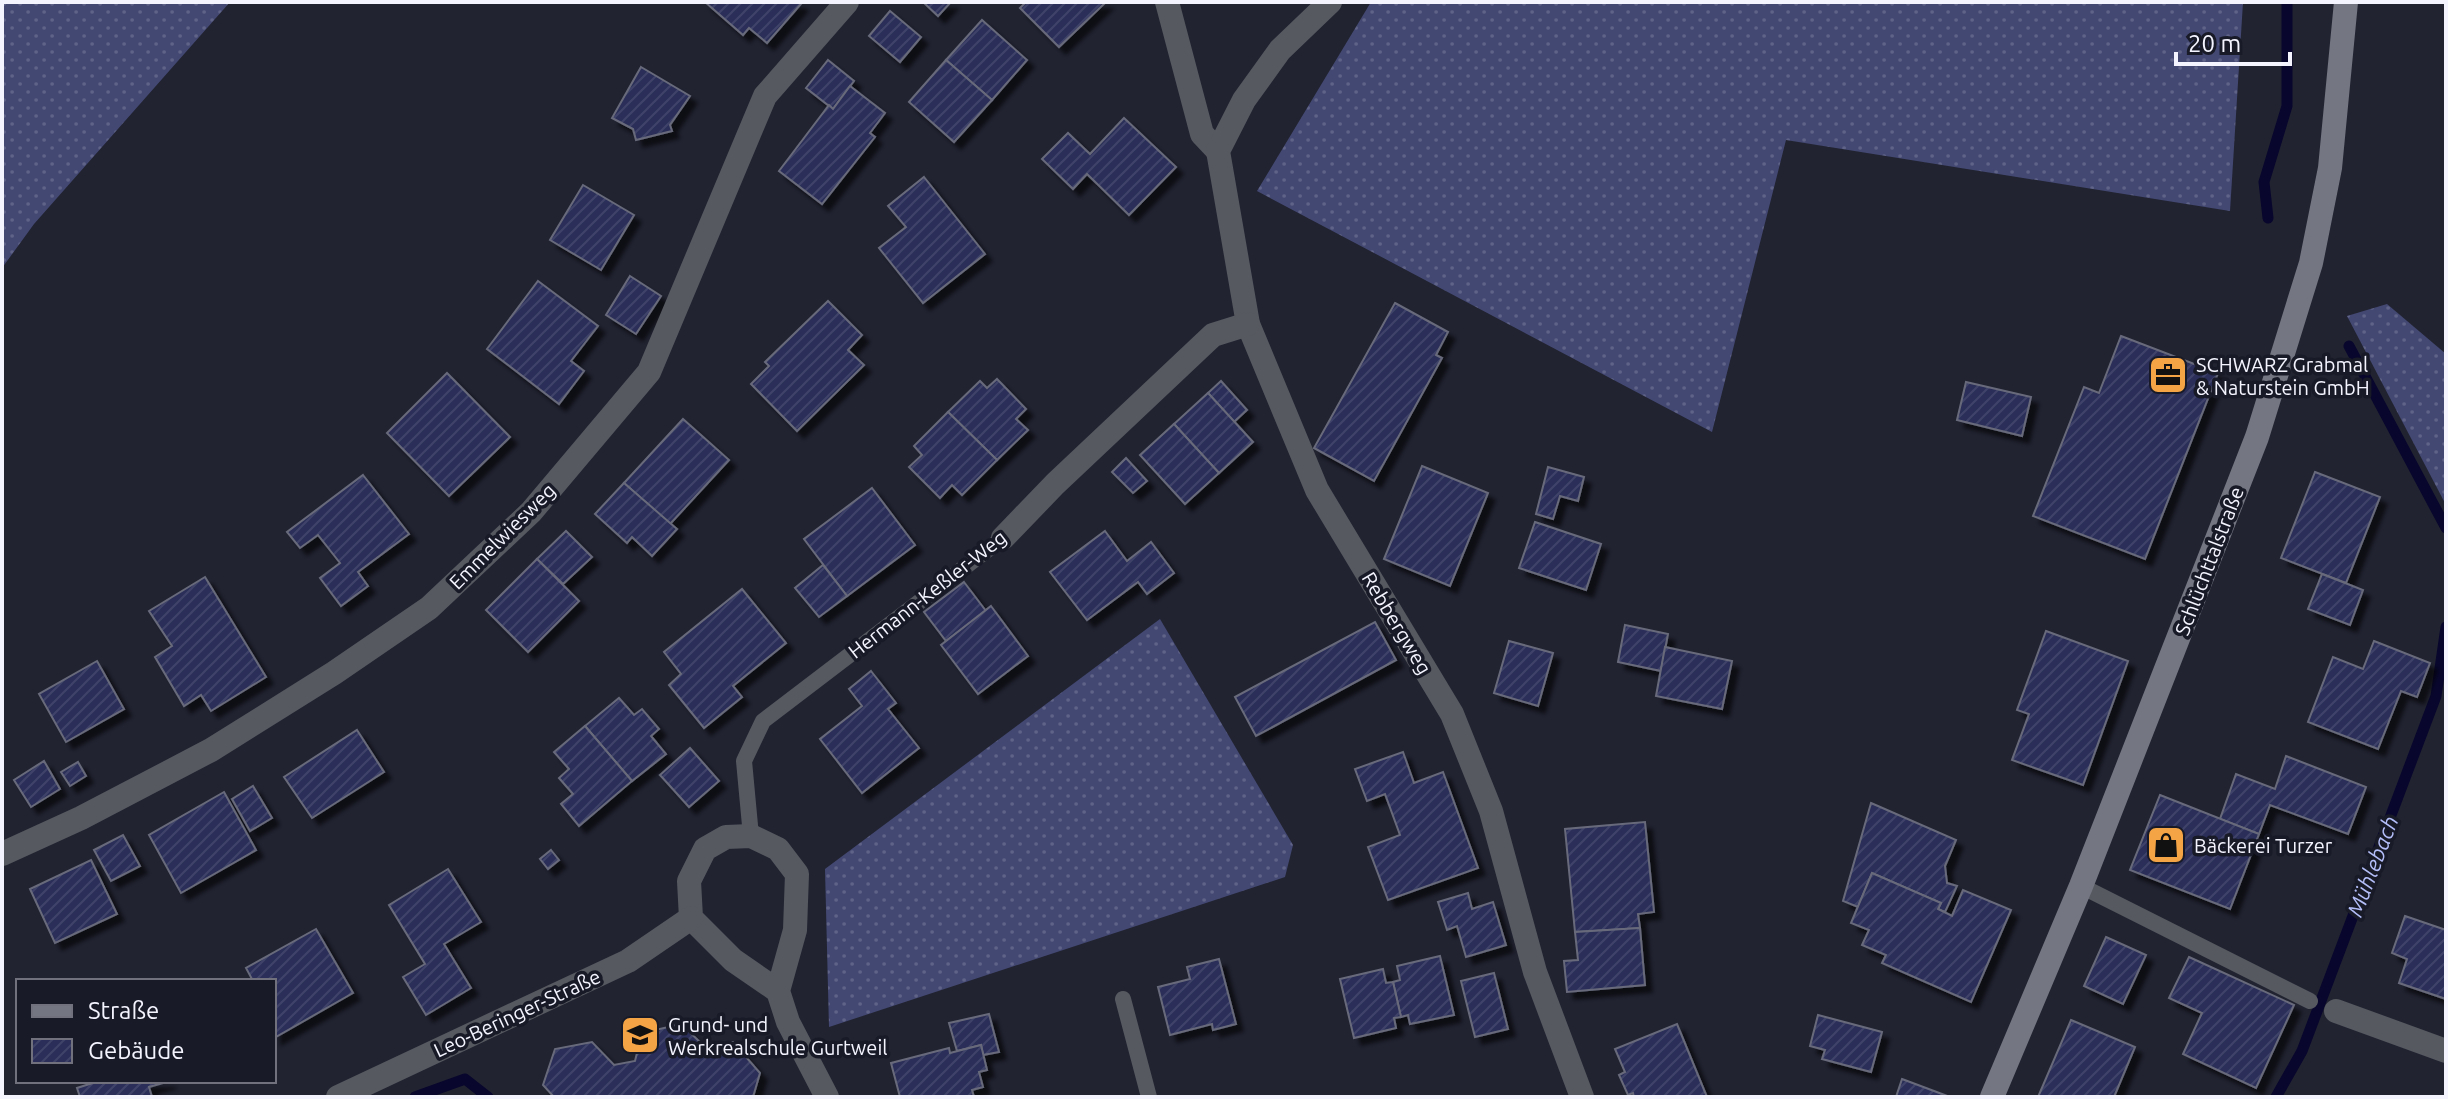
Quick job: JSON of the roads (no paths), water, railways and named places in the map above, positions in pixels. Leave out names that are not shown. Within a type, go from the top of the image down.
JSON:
[{"type":"main road","name":"Schlüchttalstraße","points":[[1992,1097],[2081,886],[2257,437],[2311,263],[2330,168],[2346,2]]},
{"type":"street","name":"Emmelwiesweg","points":[[2,854],[81,818],[211,750],[334,673],[429,608],[531,512],[649,372],[765,96],[847,2]]},
{"type":"street","name":"Rebbergweg","points":[[1167,2],[1202,134],[1218,151],[1248,324],[1317,490],[1452,714],[1491,811],[1535,972],[1582,1097]]},
{"type":"street","points":[[1218,151],[1244,100],[1280,50],[1330,2]]},
{"type":"street","name":"Hermann-Keßler-Weg","points":[[1003,538],[1055,484],[1213,335],[1248,324]]},
{"type":"street","points":[[778,991],[733,960],[691,918],[689,881],[705,849],[726,837],[751,836],[778,849],[797,874],[795,930],[778,991],[788,1022],[827,1097]]},
{"type":"street","name":"Leo-Beringer-Straße","points":[[338,1097],[628,961],[691,918]]},
{"type":"street","points":[[2336,1011],[2446,1051]]},
{"type":"lane","name":"Hermann-Keßler-Weg","points":[[751,836],[744,761],[763,721],[1003,538]]},
{"type":"lane","points":[[2081,886],[2310,1001]]},
{"type":"lane","points":[[1123,999],[1149,1097]]},
{"type":"waterway","name":"Mühlebach","points":[[2268,218],[2264,182],[2287,106],[2287,2]]},
{"type":"waterway","name":"Mühlebach","points":[[2349,346],[2446,528]]},
{"type":"waterway","name":"Mühlebach","points":[[2276,1097],[2302,1051],[2436,696],[2446,627]]},
{"type":"waterway","points":[[415,1097],[465,1079],[488,1097]]},
{"type":"place","name":"SCHWARZ Grabmal & Naturstein GmbH","points":[[2168,375]]},
{"type":"place","name":"Bäckerei Turzer","points":[[2166,845]]},
{"type":"place","name":"Grund- und Werkrealschule Gurtweil","points":[[640,1035]]}]
